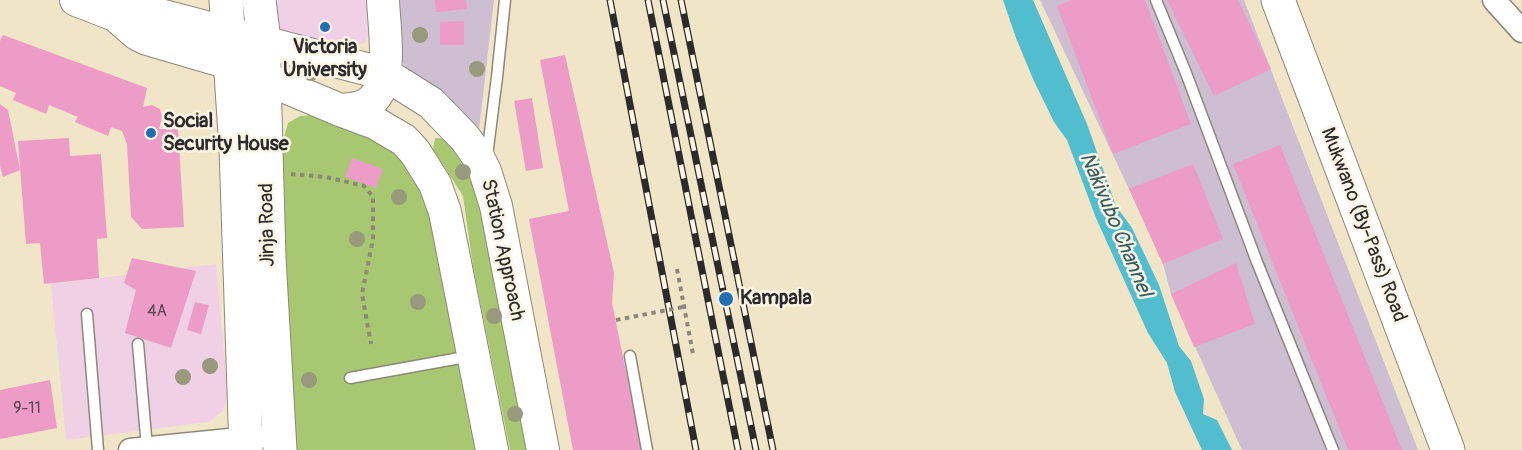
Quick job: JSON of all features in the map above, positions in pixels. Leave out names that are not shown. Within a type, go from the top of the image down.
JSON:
[{"type":"main road","name":"Jinja Road","points":[[226,0],[236,148],[246,444]]},
{"type":"main road","name":"Jinja Road","points":[[259,0],[264,41],[271,314],[279,442]]},
{"type":"main road","name":"Mukwano (By-Pass) Road","points":[[1278,0],[1448,450]]},
{"type":"main road","points":[[1410,351],[1471,450]]},
{"type":"street","points":[[76,0],[115,15],[137,34],[147,39],[228,48],[264,77],[375,123],[397,136],[415,152],[426,168],[445,212],[492,450]]},
{"type":"street","points":[[340,110],[359,107],[372,101],[382,87],[386,74],[383,0]]},
{"type":"street","points":[[1494,0],[1522,31]]},
{"type":"street","name":"Station Approach","points":[[228,48],[264,41],[386,74],[431,104],[448,120],[477,155],[485,171],[501,230],[543,450]]},
{"type":"street","points":[[147,449],[279,442]]},
{"type":"lane","points":[[485,171],[505,0]]},
{"type":"lane","points":[[1156,0],[1257,262],[1333,450]]},
{"type":"lane","points":[[87,314],[98,450]]},
{"type":"lane","points":[[138,344],[147,449]]},
{"type":"lane","points":[[350,378],[474,356]]},
{"type":"lane","points":[[630,356],[647,450]]},
{"type":"path","points":[[267,172],[326,177],[364,186],[373,197],[373,239],[362,294],[371,344]]},
{"type":"path","points":[[677,269],[693,354]]},
{"type":"path","points":[[616,321],[683,307]]},
{"type":"shaded area","name":"Victoria University","points":[[268,0],[373,0],[373,31],[364,43],[351,48],[299,42],[286,36],[274,22]]},
{"type":"shaded area","points":[[391,0],[494,0],[478,138],[442,94],[407,69],[392,46]]},
{"type":"shaded area","points":[[1040,0],[1244,0],[1418,450],[1242,450],[1171,294],[1163,264]]},
{"type":"shaded area","points":[[216,264],[228,394],[223,411],[209,422],[66,440],[51,284]]},
{"type":"green space","points":[[313,115],[378,132],[405,153],[428,207],[476,450],[292,450],[286,364],[282,144],[288,123],[300,116]]},
{"type":"green space","points":[[435,138],[448,139],[475,174],[534,450],[510,450],[473,266],[463,196],[433,149]]},
{"type":"water","name":"Nakivubo Channel","points":[[1003,0],[1033,0],[1087,124],[1116,206],[1132,228],[1159,285],[1179,346],[1191,361],[1204,399],[1203,414],[1217,420],[1232,450],[1202,450],[1175,392],[1167,363],[1148,333],[1096,218],[1067,140],[1054,122],[1033,79]]},
{"type":"building","points":[[435,0],[466,0],[467,9],[436,12]]},
{"type":"building","points":[[1072,0],[1145,0],[1191,124],[1113,154],[1057,6]]},
{"type":"building","points":[[1167,0],[1238,0],[1271,69],[1214,96]]},
{"type":"building","points":[[464,21],[464,45],[440,45],[440,22]]},
{"type":"building","name":"Social Security House","points":[[3,35],[147,88],[143,107],[152,105],[160,109],[162,117],[159,129],[178,129],[184,227],[142,229],[131,217],[127,144],[122,131],[111,127],[108,136],[75,122],[78,117],[49,105],[46,114],[13,100],[16,93],[0,86],[0,41]]},
{"type":"building","points":[[565,55],[614,273],[612,303],[642,450],[573,450],[529,219],[569,211],[540,60]]},
{"type":"building","points":[[532,98],[543,168],[526,171],[514,101]]},
{"type":"building","points":[[0,104],[8,110],[20,170],[3,177],[0,166]]},
{"type":"building","points":[[69,138],[70,156],[101,154],[107,238],[97,239],[99,278],[44,284],[40,243],[26,244],[18,141]]},
{"type":"building","points":[[1280,145],[1402,450],[1348,450],[1233,164]]},
{"type":"building","points":[[352,158],[383,169],[376,188],[345,177]]},
{"type":"building","points":[[1193,164],[1223,239],[1163,264],[1129,189]]},
{"type":"building","points":[[132,258],[196,271],[171,348],[125,333],[136,290],[124,283]]},
{"type":"building","points":[[1236,263],[1255,324],[1194,347],[1171,294]]},
{"type":"building","points":[[195,302],[209,305],[201,334],[187,330]]},
{"type":"building","points":[[50,380],[57,428],[0,439],[0,390]]},
{"type":"railway","points":[[610,0],[696,450]]},
{"type":"railway","points":[[648,0],[738,450]]},
{"type":"railway","points":[[663,0],[756,450]]},
{"type":"railway","points":[[681,0],[773,450]]},
{"type":"place","name":"Victoria University","points":[[325,27]]},
{"type":"place","name":"Social Security House","points":[[151,133]]},
{"type":"place","name":"Kampala","points":[[726,299]]}]
